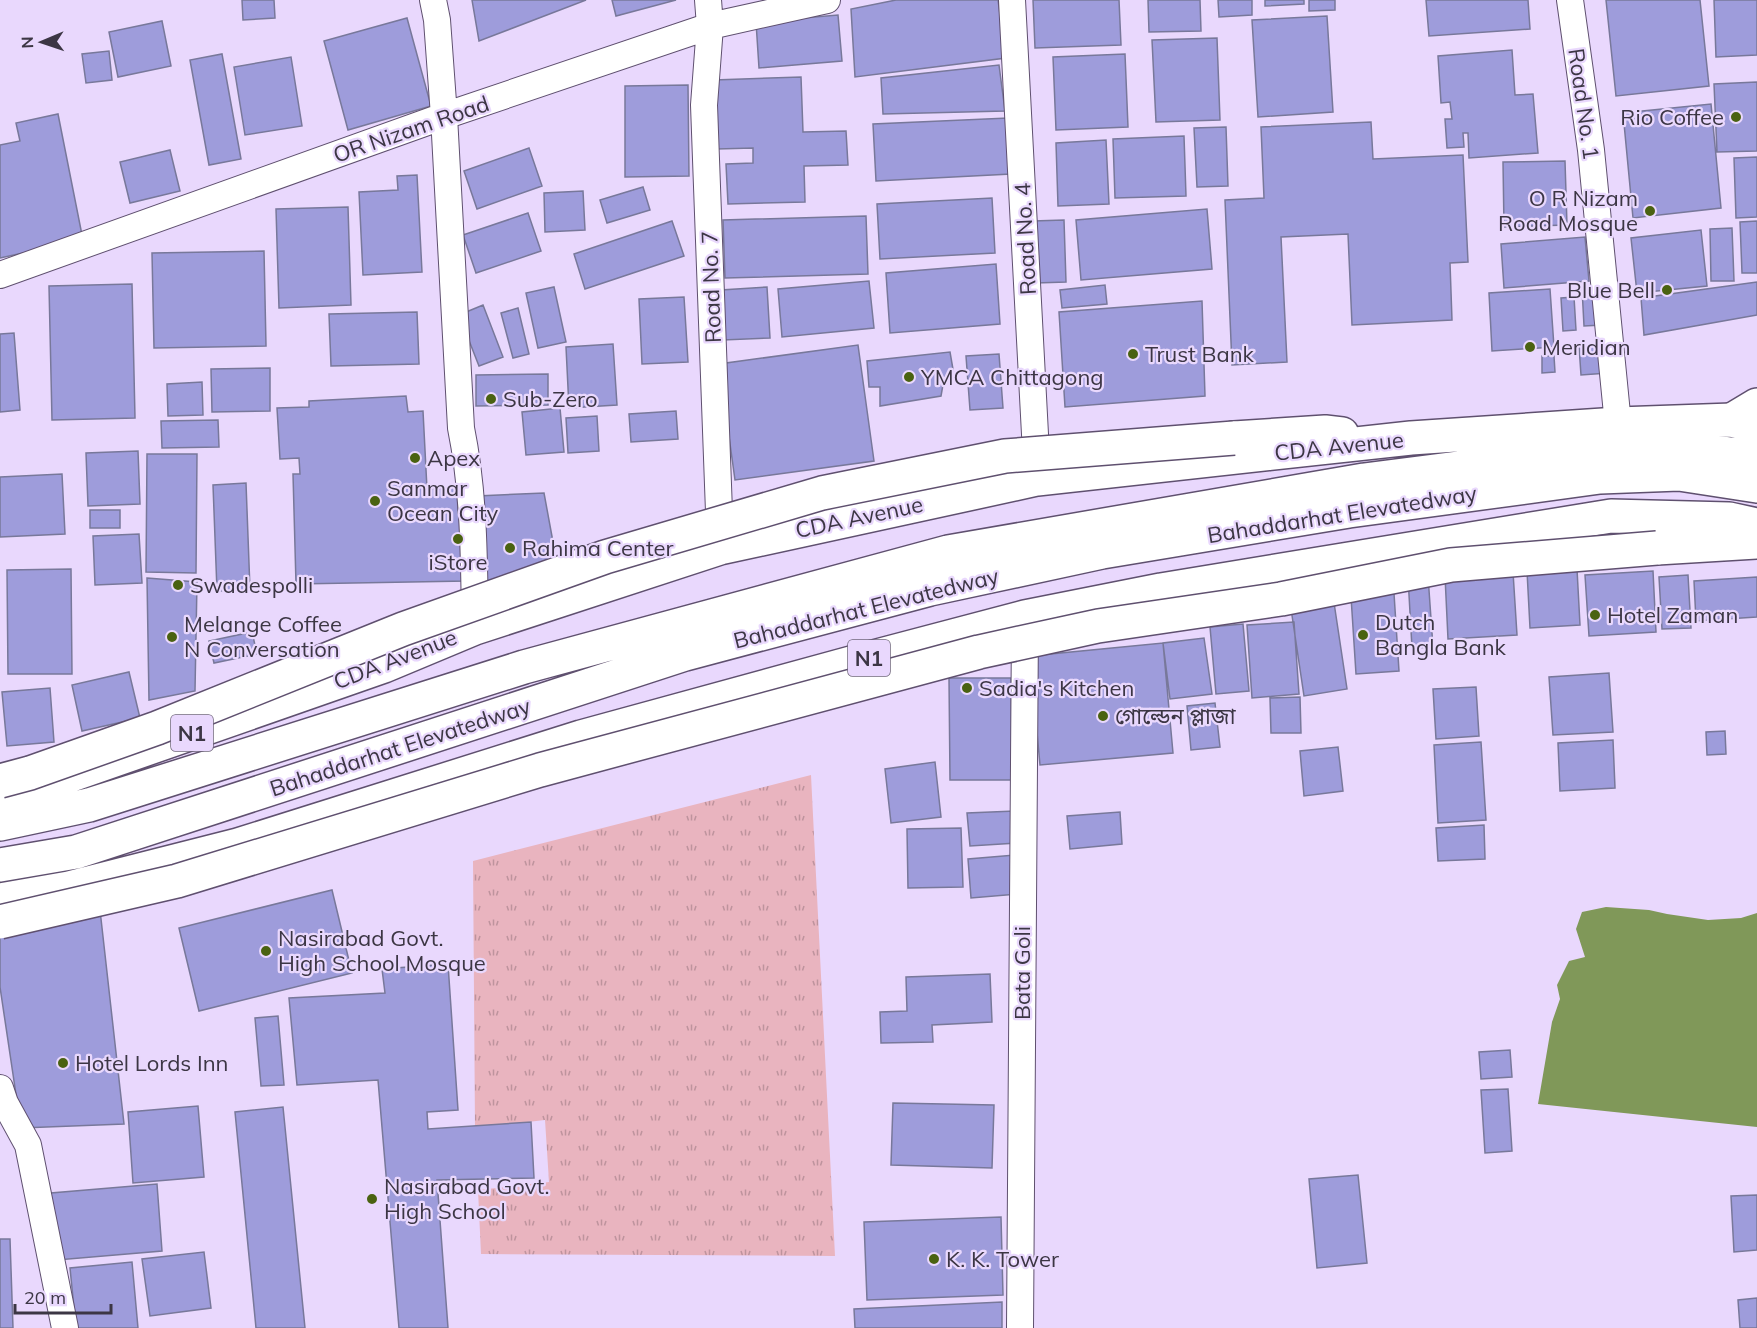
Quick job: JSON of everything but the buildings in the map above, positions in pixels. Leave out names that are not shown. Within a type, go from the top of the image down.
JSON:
[{"type":"main road","name":"CDA Avenue","points":[[0,799],[384,666],[475,628],[720,548],[1037,479],[1397,440],[1618,424],[1749,418]]},
{"type":"main road","points":[[0,799],[30,773],[157,728],[403,629],[605,557],[822,493],[1005,456],[1325,432],[1397,440]]},
{"type":"main road","name":"Bahaddarhat Elevatedway","points":[[0,799],[89,805],[524,667],[948,552],[1364,480],[1601,450],[1681,447],[1757,458]]},
{"type":"main road","name":"Bahaddarhat Elevatedway","points":[[0,865],[76,852],[685,654],[930,589],[1091,554],[1349,511],[1600,477],[1679,474],[1757,486]]},
{"type":"main road","name":"N1","points":[[0,900],[69,888],[238,845],[581,737],[1025,617],[1161,590],[1611,516],[1729,519],[1757,525]]},
{"type":"main road","points":[[0,922],[177,881],[540,770],[979,651],[1098,626],[1281,599],[1450,566],[1657,548],[1757,542]]},
{"type":"street","points":[[433,0],[437,20],[444,116],[461,428],[468,462],[474,533],[475,628]]},
{"type":"street","name":"Road No. 7","points":[[708,0],[710,26],[705,105],[720,548]]},
{"type":"street","name":"OR Nizam Road","points":[[0,275],[444,116],[710,26],[827,0]]},
{"type":"street","name":"Road No. 4","points":[[1012,0],[1037,479]]},
{"type":"street","name":"Road No. 1","points":[[1570,0],[1592,150],[1618,424]]},
{"type":"street","name":"Bata Goli","points":[[1020,1328],[1025,617]]},
{"type":"street","points":[[0,1088],[5,1103],[28,1145],[65,1328]]},
{"type":"green space","points":[[811,775],[835,1256],[481,1254],[478,1190],[549,1182],[545,1120],[475,1128],[473,861]]},
{"type":"shaded area","points":[[1606,907],[1649,910],[1708,920],[1741,918],[1757,913],[1757,1127],[1538,1104],[1552,1022],[1560,999],[1557,985],[1569,961],[1585,957],[1576,929],[1582,912]]},
{"type":"place","name":"Rio Coffee","points":[[1736,117]]},
{"type":"place","name":"O R Nizam Road Mosque","points":[[1650,211]]},
{"type":"place","name":"Blue Bell","points":[[1667,290]]},
{"type":"place","name":"Meridian","points":[[1530,347]]},
{"type":"place","name":"Trust Bank","points":[[1133,354]]},
{"type":"place","name":"YMCA Chittagong","points":[[909,377]]},
{"type":"place","name":"Sub-Zero","points":[[491,399]]},
{"type":"place","name":"Apex","points":[[415,458]]},
{"type":"place","name":"Sanmar Ocean City","points":[[375,501]]},
{"type":"place","name":"iStore","points":[[458,539]]},
{"type":"place","name":"Rahima Center","points":[[510,548]]},
{"type":"place","name":"Swadespolli","points":[[178,585]]},
{"type":"place","name":"Hotel Zaman","points":[[1595,615]]},
{"type":"place","name":"Dutch Bangla Bank","points":[[1363,635]]},
{"type":"place","name":"Melange Coffee N Conversation","points":[[172,637]]},
{"type":"place","name":"Sadia's Kitchen","points":[[967,688]]},
{"type":"place","name":"গোল্ডেন প্লাজা","points":[[1103,716]]},
{"type":"place","name":"Nasirabad Govt. High School Mosque","points":[[266,951]]},
{"type":"place","name":"Hotel Lords Inn","points":[[63,1063]]},
{"type":"place","name":"Nasirabad Govt. High School","points":[[372,1199]]},
{"type":"place","name":"K. K. Tower","points":[[934,1259]]}]
